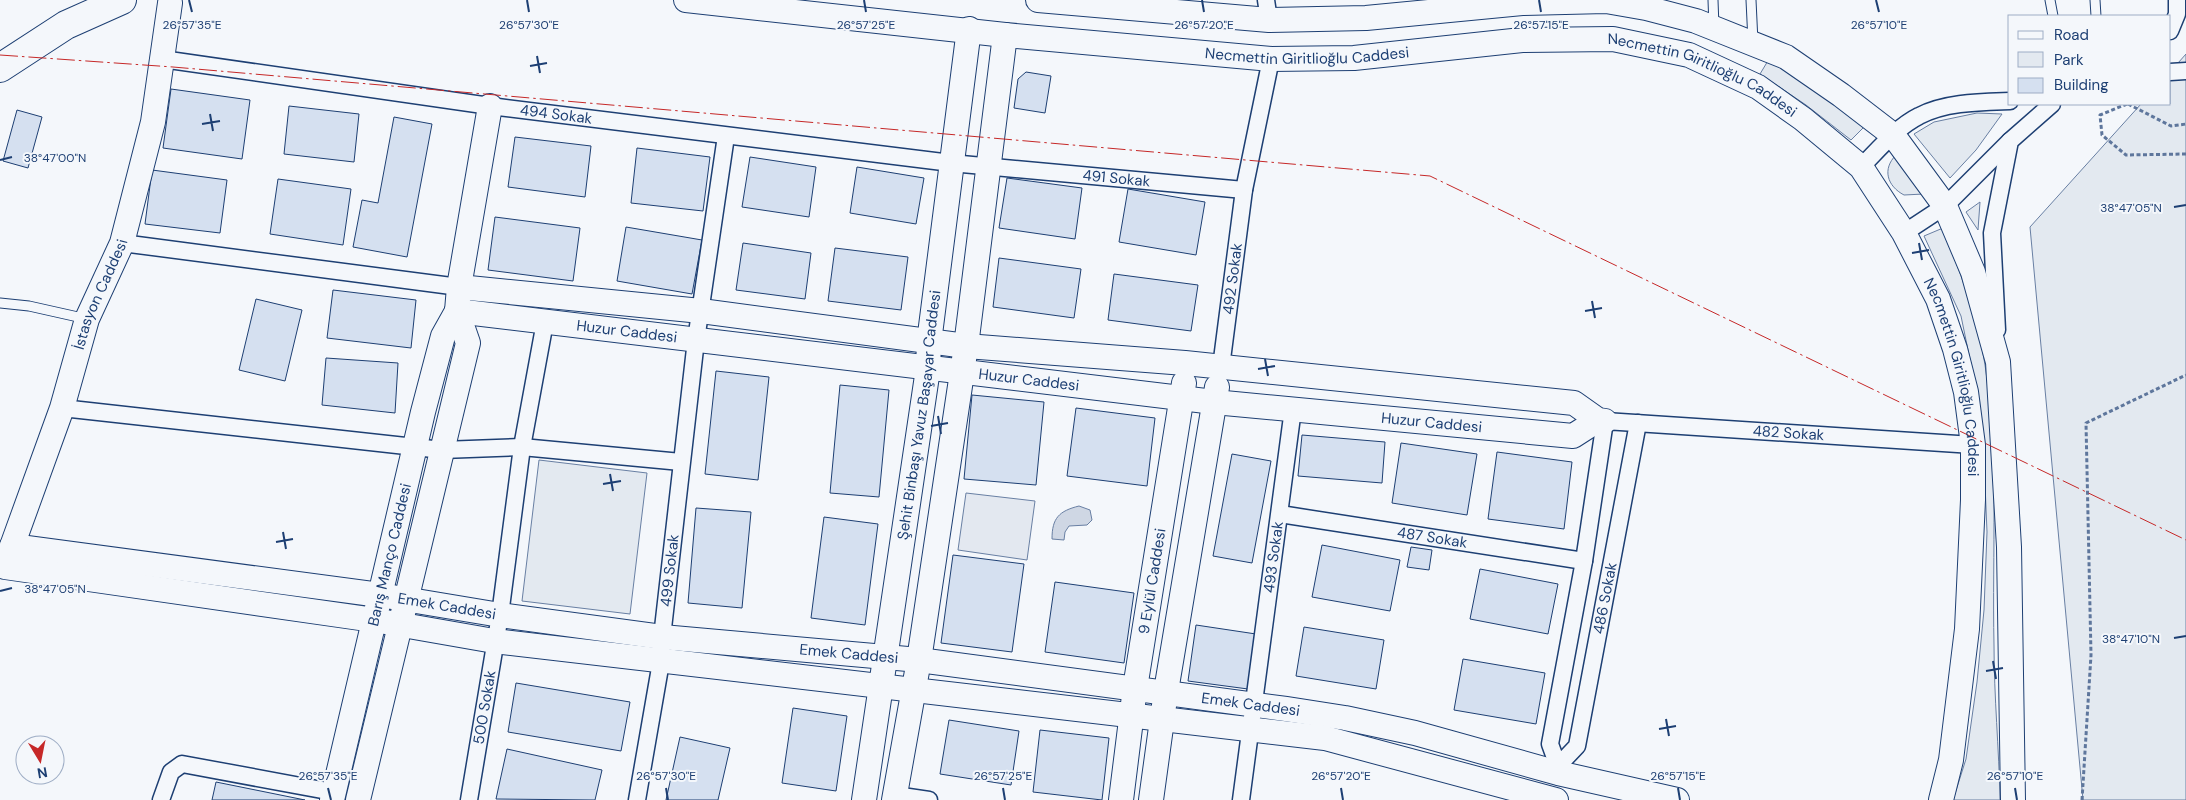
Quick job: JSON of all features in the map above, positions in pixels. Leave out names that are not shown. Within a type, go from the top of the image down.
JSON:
[{"type":"highway","points":[[0,68],[66,25],[122,0]]},
{"type":"street","name":"Necmettin Giritlioğlu Caddesi","points":[[686,0],[1005,35],[1271,58],[1354,58],[1522,40],[1613,39],[1690,54],[1758,87],[1804,118],[1861,167],[1904,233],[1938,299],[1955,348],[1966,392],[1973,445],[1973,500],[1967,629],[1951,760],[1942,800]]},
{"type":"street","points":[[1038,0],[1267,10],[1366,18],[1522,3],[1606,0],[1696,21],[1786,57],[1841,94],[1893,135],[1945,206],[1973,272],[1998,362]]},
{"type":"street","points":[[2171,29],[2177,14],[2177,0]]},
{"type":"street","name":"İstasyon Caddesi","points":[[6,562],[62,408],[87,319],[122,242],[153,122],[170,3]]},
{"type":"street","name":"Şehit Binbaşı Yavuz Başayar Caddesi","points":[[864,800],[928,368],[929,342],[969,30]]},
{"type":"street","points":[[929,800],[894,797],[915,688],[966,346],[1005,35]]},
{"type":"street","name":"492 Sokak","points":[[1221,367],[1244,190],[1271,58]]},
{"type":"street","name":"494 Sokak","points":[[162,59],[490,106],[951,163]]},
{"type":"street","points":[[2171,72],[2186,71]]},
{"type":"street","points":[[1861,167],[1893,135],[1919,116],[1947,107],[2008,100]]},
{"type":"street","points":[[1904,233],[1945,206],[2010,141],[2051,105]]},
{"type":"street","name":"Barış Manço Caddesi","points":[[358,800],[468,343],[457,311],[459,287],[490,106]]},
{"type":"street","name":"499 Sokak","points":[[637,800],[661,662],[681,462],[696,340],[726,136]]},
{"type":"street","points":[[2010,141],[1992,233],[2009,547],[2013,800]]},
{"type":"street","name":"491 Sokak","points":[[951,163],[1244,190]]},
{"type":"street","points":[[122,242],[459,287]]},
{"type":"street","name":"Huzur Caddesi","points":[[457,311],[1214,402],[1573,436],[1601,420],[1574,403],[1221,367],[966,346],[700,311],[459,287]]},
{"type":"street","name":"Barış Manço Caddesi","points":[[332,796],[443,336],[457,311]]},
{"type":"street","name":"500 Sokak","points":[[469,800],[494,641],[500,615],[522,447],[544,322]]},
{"type":"street","name":"9 Eylül Caddesi","points":[[1121,800],[1135,688],[1183,397],[1186,364]]},
{"type":"street","name":"9 Eylül Caddesi","points":[[1151,800],[1166,691],[1221,367]]},
{"type":"street","points":[[62,408],[415,448],[442,450],[522,447],[681,462]]},
{"type":"street","name":"493 Sokak","points":[[1241,800],[1293,409]]},
{"type":"street","name":"482 Sokak","points":[[1601,420],[1973,445]]},
{"type":"street","name":"486 Sokak","points":[[1558,770],[1550,744],[1584,561],[1601,420]]},
{"type":"street","name":"486 Sokak","points":[[1558,770],[1577,746],[1638,423]]},
{"type":"street","name":"487 Sokak","points":[[1280,514],[1584,561]]},
{"type":"street","name":"Emek Caddesi","points":[[6,562],[380,595],[500,615],[662,637],[919,660],[1166,691],[1325,738],[1554,800]]},
{"type":"street","name":"Emek Caddesi","points":[[6,562],[401,624],[494,641],[661,662],[915,688],[1162,719],[1253,717],[1286,708],[1415,733],[1678,800]]},
{"type":"street","points":[[2012,729],[2017,772],[2024,800]]},
{"type":"street","points":[[161,800],[171,772],[182,764],[332,796]]},
{"type":"street","points":[[1554,800],[1558,770]]},
{"type":"lane","points":[[1713,0],[1714,28]]},
{"type":"lane","points":[[1751,0],[1754,44]]},
{"type":"lane","points":[[2050,0],[2053,15]]},
{"type":"lane","points":[[2095,0],[2096,15]]},
{"type":"lane","points":[[0,303],[29,306],[87,319]]},
{"type":"path","points":[[2125,105],[2100,115],[2102,135],[2126,156],[2186,154]]},
{"type":"path","points":[[2130,105],[2171,126],[2186,124]]},
{"type":"path","points":[[2082,800],[2091,655],[2086,423],[2186,375]]},
{"type":"green space","points":[[2186,54],[2186,800],[2083,800],[2030,227],[2140,105],[2171,105],[2171,71]]},
{"type":"green space","points":[[1769,59],[1815,89],[1864,127],[1851,140],[1806,105],[1760,74]]},
{"type":"green space","points":[[1977,113],[2002,114],[1976,150],[1950,178],[1914,134],[1934,122]]},
{"type":"green space","points":[[1896,155],[1924,194],[1904,195],[1890,182],[1888,177],[1889,166]]},
{"type":"green space","points":[[1980,202],[1978,230],[1966,212]]},
{"type":"green space","points":[[1943,228],[1968,295],[1978,330],[1989,400],[1994,505],[1994,664],[2000,800],[1953,800],[1966,759],[1977,682],[1984,610],[1987,532],[1980,408],[1961,316],[1924,236]]},
{"type":"green space","points":[[539,460],[647,473],[630,614],[522,601]]},
{"type":"shaded area","points":[[966,493],[1035,501],[1027,560],[958,550]]},
{"type":"shaded area","points":[[1079,506],[1090,510],[1092,520],[1087,525],[1069,526],[1065,532],[1064,540],[1052,539],[1053,526],[1058,516],[1066,510]]},
{"type":"building","points":[[1026,72],[1051,76],[1045,113],[1014,108],[1018,79]]},
{"type":"building","points":[[171,89],[250,100],[242,159],[163,148]]},
{"type":"building","points":[[289,106],[359,114],[354,162],[284,154]]},
{"type":"building","points":[[17,110],[42,117],[28,168],[3,161]]},
{"type":"building","points":[[394,117],[432,124],[407,257],[353,247],[362,200],[378,203]]},
{"type":"building","points":[[515,137],[591,146],[585,197],[508,187]]},
{"type":"building","points":[[637,148],[710,157],[703,211],[631,203]]},
{"type":"building","points":[[750,157],[816,167],[809,217],[742,207]]},
{"type":"building","points":[[857,167],[924,178],[916,224],[850,213]]},
{"type":"building","points":[[152,170],[227,180],[220,233],[145,224]]},
{"type":"building","points":[[1007,178],[1082,188],[1075,239],[999,228]]},
{"type":"building","points":[[278,179],[351,189],[343,245],[270,234]]},
{"type":"building","points":[[1128,189],[1205,202],[1196,255],[1119,242]]},
{"type":"building","points":[[495,217],[580,228],[573,281],[488,270]]},
{"type":"building","points":[[626,227],[702,240],[692,294],[617,281]]},
{"type":"building","points":[[743,243],[811,253],[805,299],[736,290]]},
{"type":"building","points":[[835,248],[908,257],[901,310],[828,301]]},
{"type":"building","points":[[999,258],[1081,269],[1074,318],[993,307]]},
{"type":"building","points":[[1114,274],[1198,285],[1191,331],[1108,320]]},
{"type":"building","points":[[333,290],[416,300],[411,348],[327,338]]},
{"type":"building","points":[[256,299],[302,310],[285,381],[239,370]]},
{"type":"building","points":[[326,358],[398,363],[395,413],[322,405]]},
{"type":"building","points":[[716,371],[769,377],[758,480],[705,474]]},
{"type":"building","points":[[840,385],[889,390],[879,497],[830,493]]},
{"type":"building","points":[[972,395],[1044,402],[1036,485],[964,479]]},
{"type":"building","points":[[1076,408],[1155,418],[1147,486],[1067,476]]},
{"type":"building","points":[[1302,435],[1385,442],[1382,483],[1298,476]]},
{"type":"building","points":[[1401,443],[1477,454],[1467,515],[1392,503]]},
{"type":"building","points":[[1497,452],[1572,462],[1564,529],[1488,519]]},
{"type":"building","points":[[1232,454],[1271,461],[1252,563],[1213,556]]},
{"type":"building","points":[[696,508],[751,512],[742,608],[688,603]]},
{"type":"building","points":[[824,517],[878,524],[865,625],[811,618]]},
{"type":"building","points":[[1322,545],[1400,560],[1390,611],[1312,597]]},
{"type":"building","points":[[1411,547],[1432,550],[1429,570],[1407,567]]},
{"type":"building","points":[[953,555],[1024,564],[1012,652],[941,643]]},
{"type":"building","points":[[1480,569],[1558,584],[1548,634],[1470,619]]},
{"type":"building","points":[[1055,582],[1134,593],[1124,663],[1045,652]]},
{"type":"building","points":[[1196,625],[1256,634],[1248,689],[1188,681]]},
{"type":"building","points":[[1304,627],[1384,640],[1376,689],[1296,676]]},
{"type":"building","points":[[1463,659],[1545,673],[1536,724],[1454,710]]},
{"type":"building","points":[[516,683],[630,702],[621,751],[508,732]]},
{"type":"building","points":[[793,708],[847,716],[836,791],[782,783]]},
{"type":"building","points":[[949,720],[1019,731],[1011,785],[940,774]]},
{"type":"building","points":[[1040,730],[1109,738],[1102,800],[1033,792]]},
{"type":"building","points":[[680,737],[730,748],[718,800],[666,800]]},
{"type":"building","points":[[507,749],[602,770],[595,800],[496,799]]},
{"type":"building","points":[[216,782],[305,800],[212,800]]},
{"type":"power","points":[[0,55],[173,67],[1430,176],[2186,540]]}]
